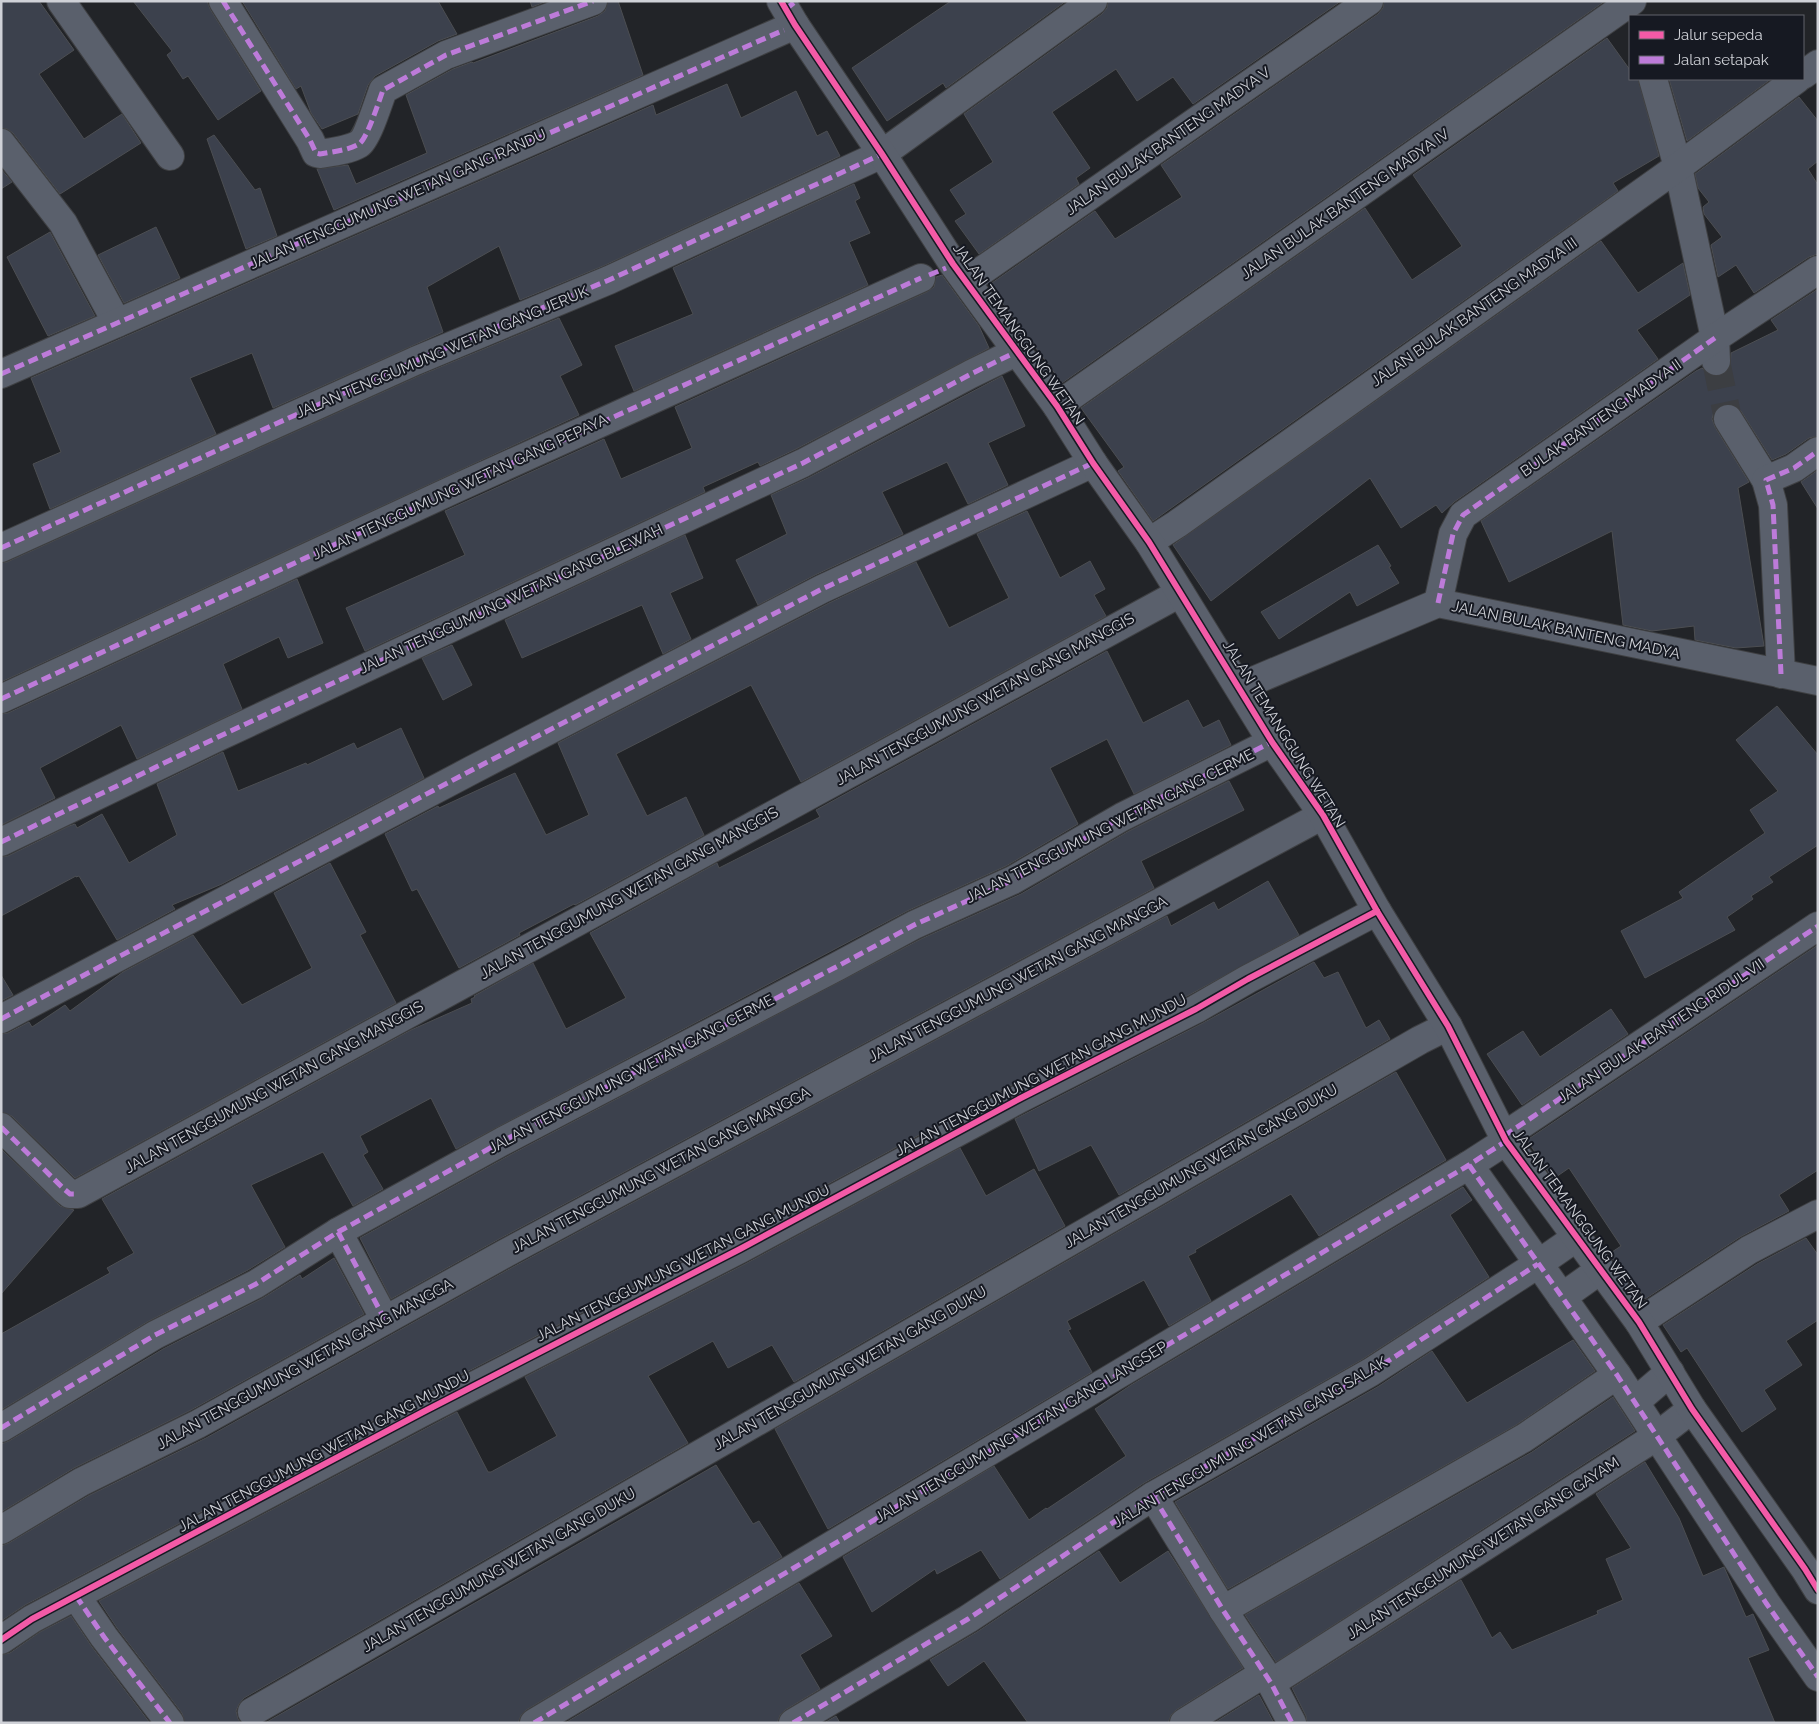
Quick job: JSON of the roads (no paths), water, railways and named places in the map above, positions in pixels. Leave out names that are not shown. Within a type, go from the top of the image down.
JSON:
[{"type":"street","points":[[61,1],[170,156]]},
{"type":"street","points":[[223,1],[310,140],[316,153],[320,154],[357,145],[364,139],[383,90],[446,55],[593,1]]},
{"type":"street","name":"JALAN TENGGUMUNG WETAN GANG JERUK","points":[[1,548],[415,361],[609,280],[871,159],[1093,1]]},
{"type":"street","name":"JALAN BULAK BANTENG MADYA V","points":[[943,273],[1369,1]]},
{"type":"street","name":"JALAN BULAK BANTENG MADYA IV","points":[[1057,406],[1632,5]]},
{"type":"street","name":"JALAN TEMANGGUNG WETAN","points":[[785,17],[943,273],[994,362],[1057,406],[1079,469],[1149,542],[1168,600],[1239,687],[1262,747],[1315,820],[1366,917],[1435,1032],[1505,1138],[1557,1251],[1580,1284],[1639,1322],[1655,1385],[1674,1422],[1805,1569],[1818,1590]]},
{"type":"street","name":"JALAN TENGGUMUNG WETAN GANG RANDU","points":[[1,374],[117,323],[785,17]]},
{"type":"street","points":[[1804,74],[1818,64]]},
{"type":"street","points":[[1653,80],[1678,167],[1715,349]]},
{"type":"street","name":"JALAN BULAK BANTENG MADYA III","points":[[1149,542],[1177,524],[1678,167],[1796,80]]},
{"type":"street","points":[[1,143],[63,223],[117,323]]},
{"type":"street","name":"BULAK BANTENG MADYA II","points":[[1438,603],[1453,534],[1463,515],[1715,349],[1818,270]]},
{"type":"street","name":"JALAN TENGGUMUNG WETAN GANG PEPAYA","points":[[1,700],[452,490],[943,273]]},
{"type":"street","name":"JALAN TENGGUMUNG WETAN GANG BLEWAH","points":[[1,842],[272,711],[802,463],[994,362]]},
{"type":"street","points":[[1728,419],[1766,480],[1774,505],[1782,674]]},
{"type":"street","points":[[1766,480],[1794,468],[1818,451]]},
{"type":"street","points":[[1,1019],[480,766],[822,589],[1079,469]]},
{"type":"street","name":"JALAN TENGGUMUNG WETAN GANG MANGGIS","points":[[1,1127],[64,1189],[70,1194],[78,1194],[1168,600]]},
{"type":"street","name":"JALAN BULAK BANTENG MADYA","points":[[1239,687],[1438,603],[1818,681]]},
{"type":"street","name":"JALAN TENGGUMUNG WETAN GANG CERME","points":[[1,1428],[155,1335],[256,1284],[338,1232],[503,1140],[838,966],[914,924],[1013,880],[1122,816],[1262,747]]},
{"type":"street","name":"JALAN TENGGUMUNG WETAN GANG MANGGA","points":[[1,1530],[81,1482],[198,1424],[515,1248],[1315,820]]},
{"type":"street","name":"JALAN TENGGUMUNG WETAN GANG MUNDU","points":[[1,1640],[32,1619],[432,1407],[740,1249],[1021,1098],[1196,1009],[1248,979],[1366,917]]},
{"type":"street","name":"JALAN BULAK BANTENG RIDUL VII","points":[[1505,1138],[1818,926]]},
{"type":"street","name":"JALAN TENGGUMUNG WETAN GANG DUKU","points":[[252,1712],[1435,1032]]},
{"type":"street","name":"JALAN TENGGUMUNG WETAN GANG LANGSEP","points":[[534,1723],[1469,1165],[1505,1138]]},
{"type":"street","points":[[1469,1165],[1557,1251],[1580,1284],[1617,1375]]},
{"type":"street","points":[[1639,1322],[1749,1250],[1818,1214]]},
{"type":"street","points":[[338,1232],[385,1320]]},
{"type":"street","name":"JALAN TENGGUMUNG WETAN GANG SALAK","points":[[793,1723],[968,1619],[1152,1496],[1371,1372],[1557,1251]]},
{"type":"street","points":[[1223,1610],[1524,1438],[1617,1375],[1655,1385],[1766,1603],[1818,1676]]},
{"type":"street","name":"JALAN TENGGUMUNG WETAN GANG GAYAM","points":[[1184,1723],[1267,1678],[1674,1422]]},
{"type":"street","points":[[1152,1496],[1267,1678],[1292,1723]]},
{"type":"street","points":[[76,1596],[170,1723]]},
{"type":"tunnel","points":[[1716,361],[1728,419]]}]
